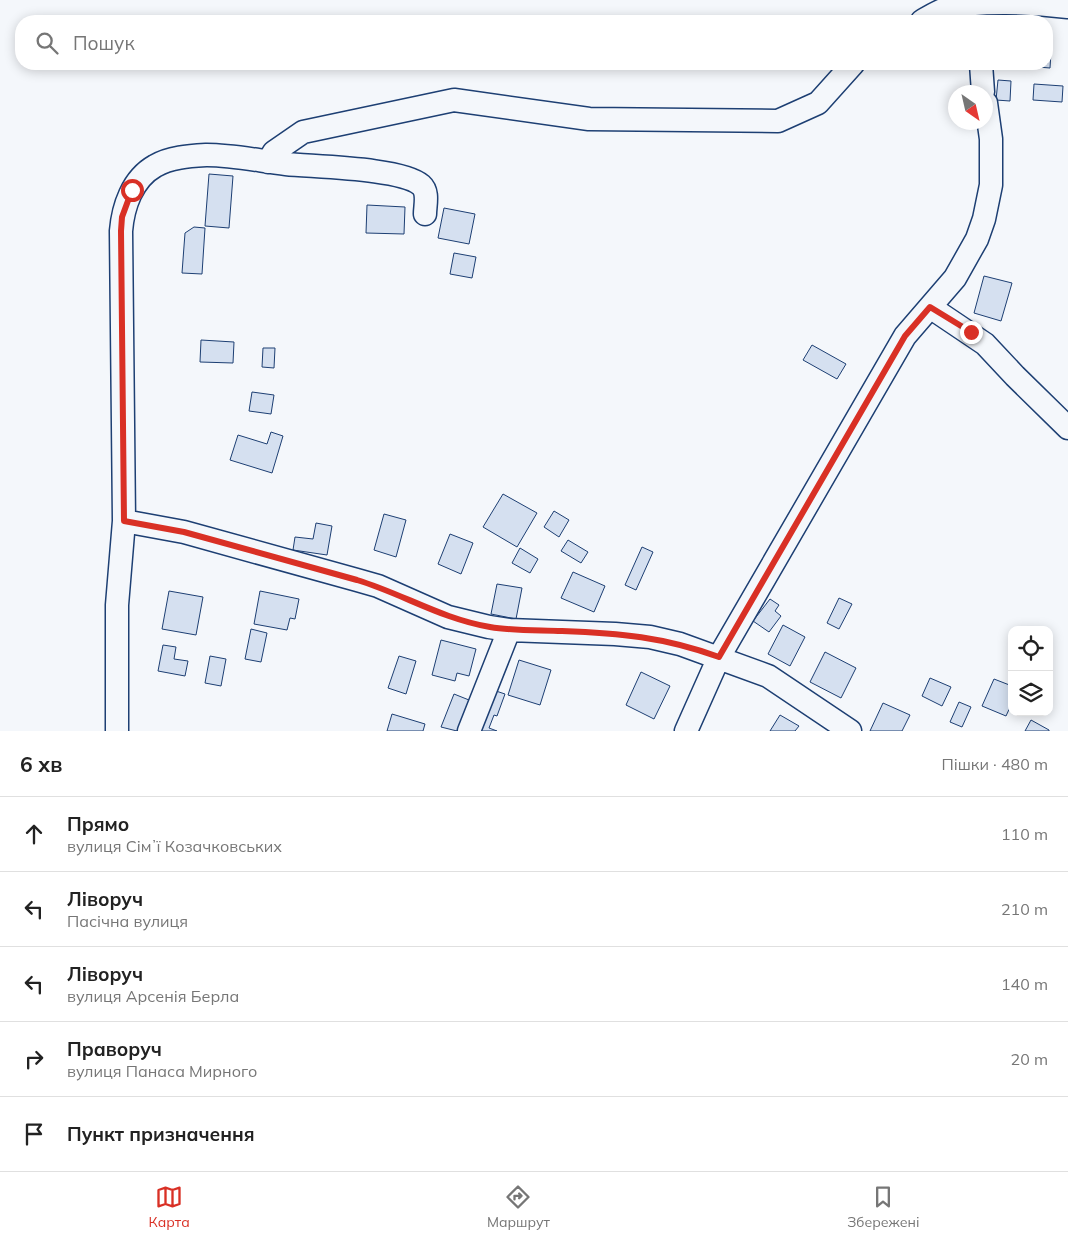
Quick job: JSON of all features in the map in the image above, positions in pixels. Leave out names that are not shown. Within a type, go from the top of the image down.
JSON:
[{"type":"street","points":[[934,15],[946,9],[980,8],[1024,3],[1068,7]]},
{"type":"street","points":[[268,162],[274,152],[303,132],[454,100],[588,119],[778,120],[818,103],[848,70]]},
{"type":"street","points":[[981,70],[982,85]]},
{"type":"street","points":[[686,731],[719,657],[905,336],[967,260],[984,219],[991,185],[992,164],[989,130]]},
{"type":"street","points":[[118,731],[117,605],[124,521],[121,231],[126,203],[138,181],[145,172],[169,160],[207,155],[385,173],[414,181],[422,186],[425,192],[425,214]]},
{"type":"street","points":[[930,307],[985,344],[1068,428]]},
{"type":"street","points":[[124,521],[184,532],[378,586],[448,617],[509,630],[560,630],[650,637],[680,644],[768,676],[850,731]]},
{"type":"street","points":[[469,731],[509,630]]},
{"type":"building","points":[[998,80],[1011,81],[1010,101],[996,100]]},
{"type":"building","points":[[1034,84],[1063,86],[1062,102],[1033,100]]},
{"type":"building","points":[[209,174],[233,176],[229,228],[205,226]]},
{"type":"building","points":[[367,205],[405,207],[404,234],[366,233]]},
{"type":"building","points":[[444,208],[475,214],[469,244],[438,238]]},
{"type":"building","points":[[194,227],[205,228],[202,274],[182,273],[185,233]]},
{"type":"building","points":[[454,253],[476,257],[472,278],[450,274]]},
{"type":"building","points":[[984,276],[1012,283],[1001,321],[974,313]]},
{"type":"building","points":[[201,340],[234,342],[233,363],[200,362]]},
{"type":"building","points":[[812,345],[846,364],[837,379],[803,360]]},
{"type":"building","points":[[263,348],[275,348],[274,368],[262,367]]},
{"type":"building","points":[[252,392],[274,395],[271,414],[249,411]]},
{"type":"building","points":[[271,432],[283,436],[272,473],[230,460],[238,435],[267,444]]},
{"type":"building","points":[[503,494],[537,513],[517,547],[483,527]]},
{"type":"building","points":[[554,511],[569,520],[559,537],[544,527]]},
{"type":"building","points":[[384,514],[406,520],[396,557],[374,550]]},
{"type":"building","points":[[316,523],[332,526],[327,555],[293,550],[295,537],[313,539]]},
{"type":"building","points":[[450,534],[473,543],[461,574],[438,564]]},
{"type":"building","points":[[568,540],[588,552],[581,563],[561,551]]},
{"type":"building","points":[[642,547],[653,552],[636,590],[625,585]]},
{"type":"building","points":[[520,548],[538,559],[530,573],[512,563]]},
{"type":"building","points":[[573,572],[605,586],[594,612],[561,598]]},
{"type":"building","points":[[497,584],[522,588],[516,619],[491,614]]},
{"type":"building","points":[[169,591],[203,597],[196,635],[162,629]]},
{"type":"building","points":[[260,591],[299,599],[295,619],[290,618],[287,630],[254,624]]},
{"type":"building","points":[[839,598],[852,604],[839,629],[827,623]]},
{"type":"building","points":[[770,599],[779,605],[775,611],[781,616],[769,632],[753,621]]},
{"type":"building","points":[[783,625],[805,637],[790,666],[768,654]]},
{"type":"building","points":[[251,629],[267,633],[261,662],[245,659]]},
{"type":"building","points":[[441,640],[476,649],[469,676],[457,673],[455,681],[432,675]]},
{"type":"building","points":[[163,645],[176,647],[174,659],[188,661],[185,676],[158,671]]},
{"type":"building","points":[[825,652],[856,668],[841,698],[810,682]]},
{"type":"building","points":[[210,656],[226,659],[221,686],[205,683]]},
{"type":"building","points":[[399,656],[416,661],[406,694],[388,688]]},
{"type":"building","points":[[519,660],[551,670],[540,705],[508,695]]},
{"type":"building","points":[[641,672],[670,686],[654,719],[626,705]]},
{"type":"building","points":[[930,678],[951,687],[942,706],[922,696]]},
{"type":"building","points":[[994,679],[1008,684],[1008,712],[1006,716],[982,706]]},
{"type":"building","points":[[493,690],[505,694],[497,716],[494,715],[489,728],[497,731],[478,731]]},
{"type":"building","points":[[454,694],[469,700],[457,731],[441,727]]},
{"type":"building","points":[[959,702],[971,707],[962,727],[950,722]]},
{"type":"building","points":[[883,703],[910,715],[902,731],[870,731]]},
{"type":"building","points":[[392,714],[425,724],[423,731],[387,731]]},
{"type":"building","points":[[780,715],[799,726],[795,731],[770,731]]},
{"type":"building","points":[[1031,720],[1049,730],[1049,731],[1025,731]]},
{"type":"route","points":[[132,190],[122,217],[121,231],[124,521],[184,532],[378,586],[448,617],[489,627],[509,630],[560,630],[650,637],[667,640],[719,657],[905,336],[930,307],[971,332]]}]
